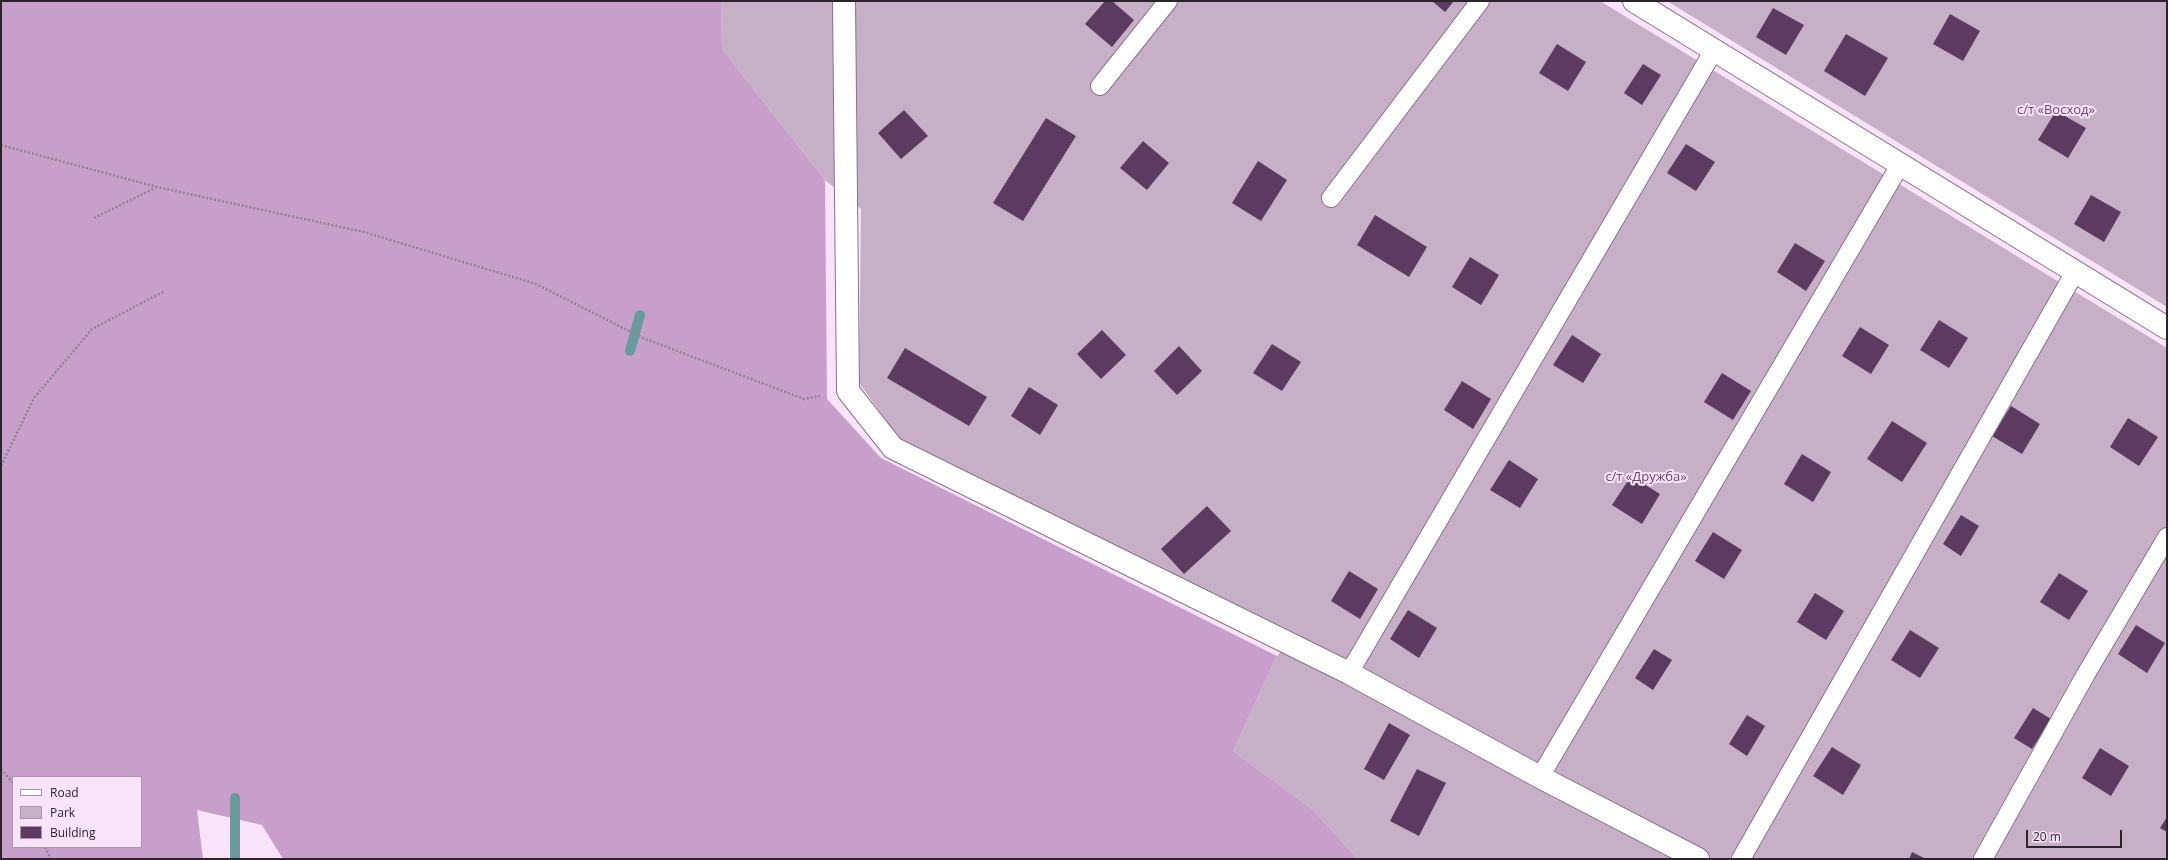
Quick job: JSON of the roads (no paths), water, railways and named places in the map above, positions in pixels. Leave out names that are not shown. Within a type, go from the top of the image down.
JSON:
[{"type":"street","points":[[844,1],[848,391],[893,448],[1349,673],[1540,777],[1698,859]]},
{"type":"street","points":[[1634,1],[2167,328]]},
{"type":"lane","points":[[1100,86],[1168,1]]},
{"type":"lane","points":[[1331,198],[1480,1]]},
{"type":"lane","points":[[1349,673],[1714,50]]},
{"type":"lane","points":[[1540,777],[1900,164]]},
{"type":"lane","points":[[1741,859],[2075,272]]},
{"type":"lane","points":[[1983,859],[2086,674],[2167,537]]},
{"type":"waterway","points":[[630,351],[640,315]]},
{"type":"waterway","points":[[235,798],[235,859]]},
{"type":"park label","name":"с/т «Восход»","points":[[2056,110]]},
{"type":"park label","name":"с/т «Дружба»","points":[[1646,477]]}]
